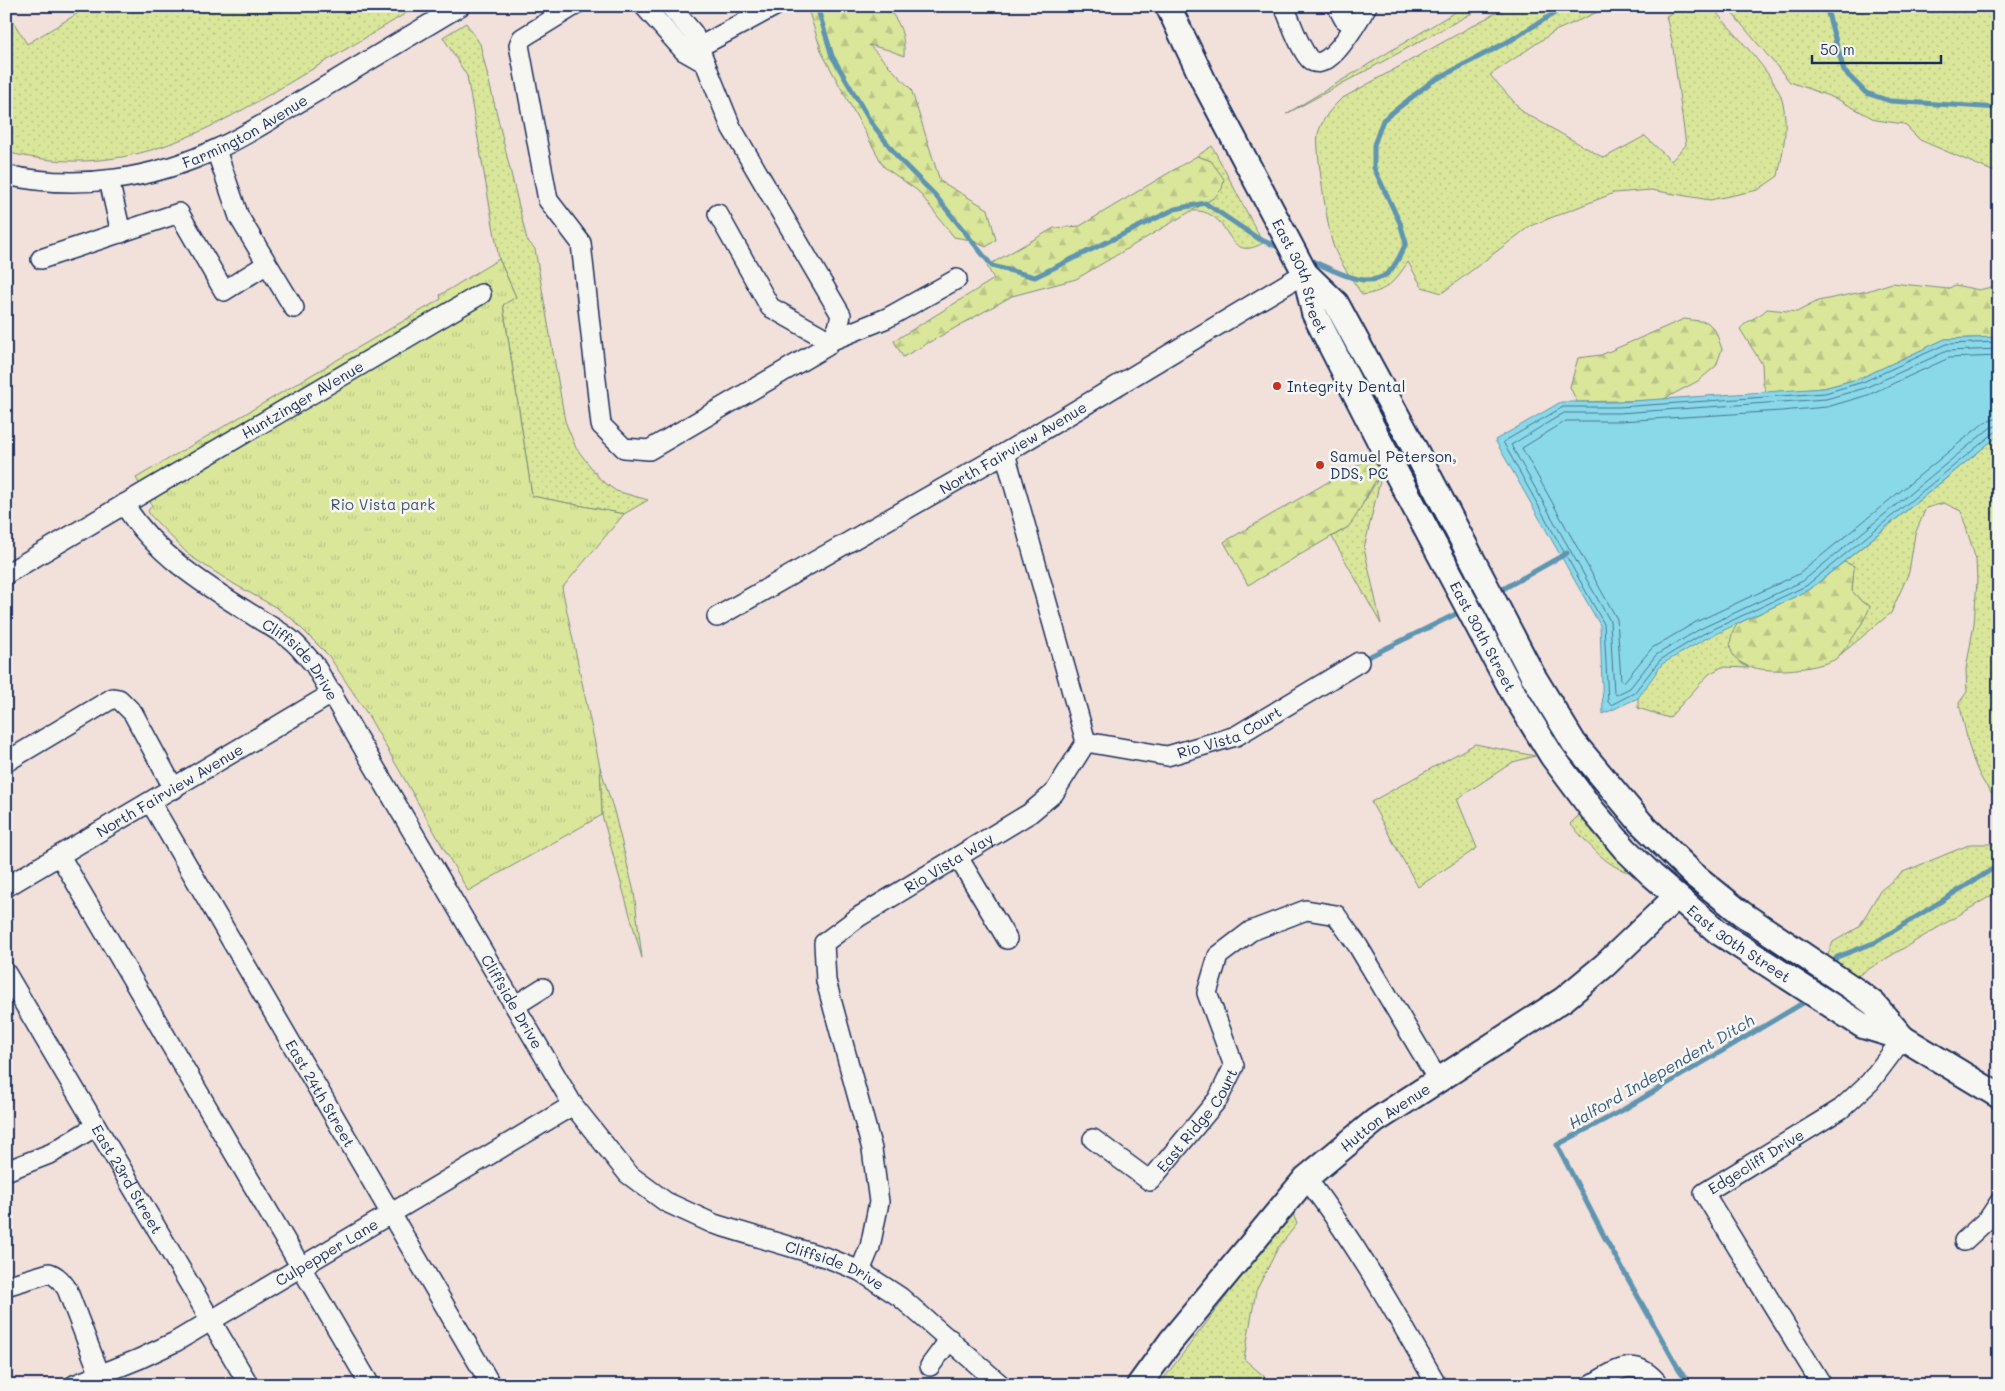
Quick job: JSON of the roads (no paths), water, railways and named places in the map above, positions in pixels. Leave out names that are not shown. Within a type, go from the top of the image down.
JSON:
[{"type":"main road","name":"East 30th Street","points":[[1171,10],[1305,273],[1314,313],[1382,446],[1532,724],[1552,756],[1608,829],[1632,855],[1676,897],[1718,932],[1863,1026],[1903,1038],[1998,1095]]},
{"type":"main road","points":[[1305,273],[1336,303],[1553,710],[1574,743],[1606,784],[1672,854],[1741,913],[1874,1004],[1903,1038]]},
{"type":"main road","points":[[1672,854],[1678,874],[1676,897],[1686,896],[1706,904],[1782,957],[1798,965],[1827,971]]},
{"type":"main road","name":"Hutton Avenue","points":[[1139,1385],[1171,1341],[1306,1178],[1375,1121],[1570,994],[1605,965],[1676,897]]},
{"type":"street","name":"Farmington Avenue","points":[[6,175],[49,181],[109,180],[174,166],[216,150],[460,6]]},
{"type":"street","points":[[574,6],[522,38],[519,45],[548,200],[581,244],[601,425],[624,448],[649,450],[827,346],[838,328],[841,315],[731,127],[694,33],[670,6]]},
{"type":"street","points":[[644,6],[684,51],[702,55],[775,6]]},
{"type":"street","points":[[1284,6],[1306,54],[1312,61],[1318,63],[1327,60],[1337,52],[1367,6]]},
{"type":"street","points":[[1336,6],[1344,20],[1354,26]]},
{"type":"street","points":[[216,150],[239,217],[294,308]]},
{"type":"street","points":[[109,180],[121,232]]},
{"type":"street","points":[[41,259],[179,213],[224,291],[267,264]]},
{"type":"street","points":[[718,214],[770,307],[830,341]]},
{"type":"street","name":"North Fairview Avenue","points":[[717,617],[1005,453],[1305,273]]},
{"type":"street","points":[[830,341],[887,318],[957,279]]},
{"type":"street","name":"Huntzinger AVenue","points":[[124,504],[481,294]]},
{"type":"street","points":[[1005,453],[1086,742]]},
{"type":"street","points":[[6,574],[124,504]]},
{"type":"street","name":"Cliffside Drive","points":[[124,504],[135,522],[148,537],[176,563],[203,584],[290,639],[314,664],[333,693],[573,1105],[628,1174],[666,1202],[714,1224],[828,1258],[860,1271],[900,1298],[950,1339],[1001,1385]]},
{"type":"street","name":"Rio Vista Court","points":[[1086,742],[1167,756],[1236,736],[1359,662]]},
{"type":"street","name":"North Fairview Avenue","points":[[6,887],[151,803],[333,693]]},
{"type":"street","points":[[6,762],[76,718],[113,698],[119,698],[133,713],[174,789]]},
{"type":"street","name":"Rio Vista Way","points":[[860,1271],[870,1247],[879,1202],[872,1149],[826,981],[824,944],[860,916],[1030,813],[1054,793],[1086,742]]},
{"type":"street","name":"East 24th Street","points":[[151,803],[492,1385]]},
{"type":"street","points":[[60,856],[370,1385]]},
{"type":"street","points":[[958,857],[1007,939]]},
{"type":"street","name":"East Ridge Court","points":[[1092,1139],[1150,1181],[1218,1099],[1234,1066],[1207,993],[1218,956],[1251,931],[1306,910],[1336,915],[1358,946],[1438,1080]]},
{"type":"street","name":"East 23rd Street","points":[[6,973],[249,1385]]},
{"type":"street","points":[[516,1005],[542,988]]},
{"type":"street","name":"Edgecliff Drive","points":[[1822,1385],[1704,1193],[1846,1104],[1870,1082],[1903,1038]]},
{"type":"street","name":"Culpepper Lane","points":[[74,1385],[174,1342],[573,1105]]},
{"type":"street","points":[[6,1171],[52,1153],[96,1126]]},
{"type":"street","points":[[1306,1178],[1328,1207],[1375,1279],[1437,1385]]},
{"type":"street","points":[[1964,1240],[1989,1218],[1999,1203]]},
{"type":"street","points":[[6,1286],[48,1273],[55,1275],[62,1281],[68,1290],[100,1375]]},
{"type":"street","points":[[930,1366],[950,1339]]},
{"type":"street","points":[[1592,1385],[1615,1370],[1632,1367],[1649,1372],[1659,1385]]},
{"type":"water","points":[[1999,337],[1999,435],[1809,590],[1705,639],[1662,664],[1638,698],[1603,714],[1600,625],[1495,440],[1561,402],[1618,402],[1824,388],[1861,378],[1945,339]]},
{"type":"waterway","name":"Halford Independent Ditch","points":[[817,6],[832,56],[870,121],[900,160],[935,195],[992,266],[1035,277],[1175,209],[1205,203],[1259,239],[1283,249]]},
{"type":"waterway","name":"Halford Independent Ditch","points":[[1307,259],[1336,272],[1359,279],[1379,278],[1388,273],[1396,263],[1406,243],[1400,223],[1374,168],[1374,145],[1383,120],[1431,82],[1511,40],[1566,6]]},
{"type":"waterway","name":"Halford Independent Ditch","points":[[1826,6],[1844,71],[1866,93],[1890,101],[1999,108]]},
{"type":"waterway","points":[[1496,593],[1567,553]]},
{"type":"waterway","points":[[1362,660],[1462,611]]},
{"type":"waterway","name":"Halford Independent Ditch","points":[[1999,692],[1999,709]]},
{"type":"waterway","name":"Halford Independent Ditch","points":[[1831,965],[1837,957],[1876,942],[1999,865]]},
{"type":"waterway","name":"Halford Independent Ditch","points":[[1690,1385],[1677,1366],[1605,1238],[1557,1145],[1621,1111],[1803,1003],[1807,998]]},
{"type":"place","name":"Integrity Dental","points":[[1277,386]]},
{"type":"place","name":"Samuel Peterson, DDS, PC","points":[[1320,465]]},
{"type":"park label","name":"Rio Vista park","points":[[383,504]]}]
